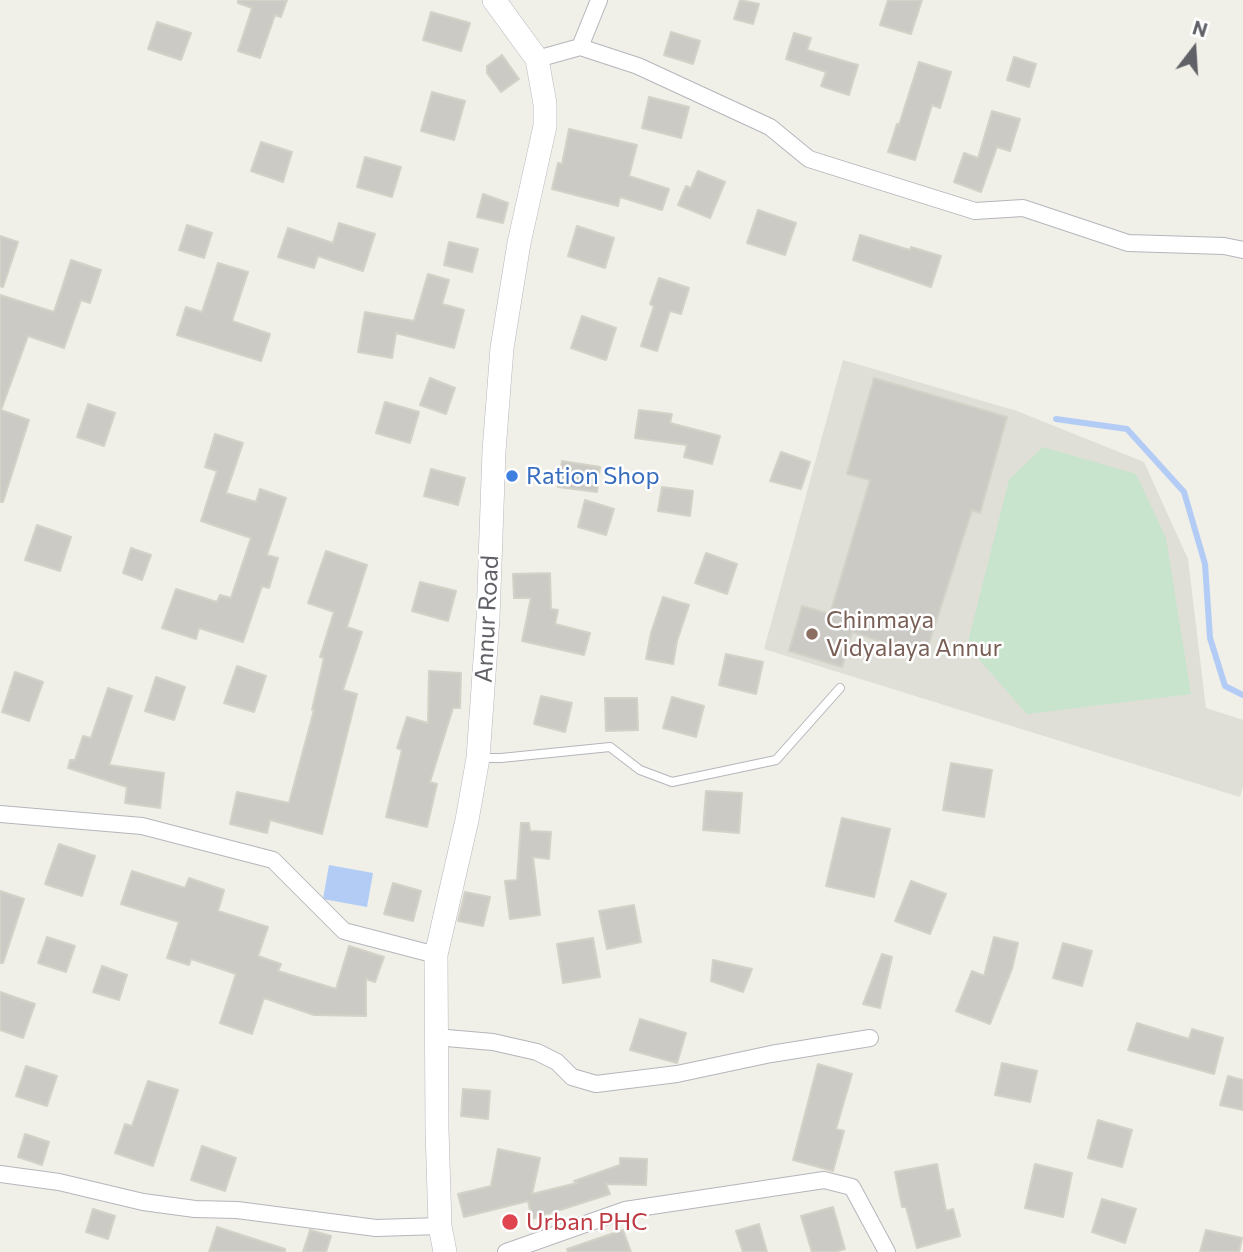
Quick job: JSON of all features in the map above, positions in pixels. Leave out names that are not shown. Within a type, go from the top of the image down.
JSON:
[{"type":"main road","name":"Annur Road","points":[[445,1252],[440,1226],[435,1037],[436,955],[467,820],[478,758],[502,348],[519,243],[545,126],[545,104],[537,59],[494,0]]},
{"type":"street","points":[[580,47],[599,0]]},
{"type":"street","points":[[537,59],[580,47],[638,66],[770,127],[809,159],[975,211],[1023,208],[1128,243],[1224,246],[1243,250]]},
{"type":"street","points":[[0,814],[142,826],[273,860],[344,931],[436,955]]},
{"type":"street","points":[[435,1037],[494,1042],[537,1052],[557,1062],[572,1077],[596,1084],[677,1074],[771,1054],[870,1038]]},
{"type":"street","points":[[0,1174],[60,1182],[143,1202],[195,1209],[237,1210],[376,1228],[440,1226]]},
{"type":"street","points":[[506,1252],[625,1210],[824,1180],[852,1187],[887,1252]]},
{"type":"lane","points":[[478,758],[610,747],[640,770],[672,782],[776,760],[841,688]]},
{"type":"shaded area","points":[[843,360],[1017,411],[1144,462],[1188,559],[1206,708],[1243,720],[1243,786],[1240,797],[764,649]]},
{"type":"green space","points":[[1043,447],[1136,474],[1166,538],[1191,694],[1027,714],[967,646],[1009,480]]},
{"type":"water","points":[[329,865],[373,873],[367,907],[323,899]]},
{"type":"building","points":[[238,0],[287,0],[281,17],[275,15],[260,58],[238,51],[252,8],[238,3]]},
{"type":"building","points":[[740,0],[759,4],[753,24],[734,19]]},
{"type":"building","points":[[888,0],[922,0],[911,34],[880,25]]},
{"type":"building","points":[[431,12],[470,23],[461,51],[423,40]]},
{"type":"building","points":[[157,22],[191,33],[181,60],[148,49]]},
{"type":"building","points":[[671,32],[700,41],[693,64],[664,55]]},
{"type":"building","points":[[794,33],[811,38],[807,50],[858,65],[849,95],[821,86],[826,72],[786,59]]},
{"type":"building","points":[[502,55],[519,79],[501,92],[487,73],[487,66]]},
{"type":"building","points":[[1014,57],[1036,64],[1029,87],[1007,80]]},
{"type":"building","points":[[919,62],[951,72],[940,108],[932,105],[915,160],[888,152]]},
{"type":"building","points":[[432,92],[465,101],[454,140],[421,131]]},
{"type":"building","points":[[649,97],[689,107],[681,138],[642,128]]},
{"type":"building","points":[[992,111],[1020,119],[1010,151],[997,147],[981,192],[954,182],[964,153],[978,158]]},
{"type":"building","points":[[569,129],[637,145],[629,176],[669,189],[662,210],[620,197],[618,206],[552,189],[558,163],[562,164]]},
{"type":"building","points":[[261,142],[292,152],[283,182],[251,171]]},
{"type":"building","points":[[365,157],[401,167],[392,197],[357,187]]},
{"type":"building","points":[[698,171],[725,182],[710,218],[678,205],[686,186],[691,188]]},
{"type":"building","points":[[483,194],[508,203],[503,223],[477,217]]},
{"type":"building","points":[[758,210],[796,223],[785,255],[747,243]]},
{"type":"building","points":[[339,223],[375,234],[363,271],[318,256],[314,268],[278,257],[288,228],[333,243]]},
{"type":"building","points":[[187,225],[212,233],[204,258],[179,250]]},
{"type":"building","points":[[577,226],[614,238],[605,268],[568,256]]},
{"type":"building","points":[[860,235],[941,256],[931,287],[853,260]]},
{"type":"building","points":[[0,236],[18,242],[3,287],[0,286]]},
{"type":"building","points":[[449,242],[478,249],[472,272],[444,265]]},
{"type":"building","points":[[71,260],[101,270],[90,303],[81,300],[64,348],[28,336],[1,410],[29,420],[3,502],[0,502],[0,295],[54,312]]},
{"type":"building","points":[[218,263],[248,272],[232,321],[270,334],[261,361],[177,335],[186,307],[202,312]]},
{"type":"building","points":[[428,274],[449,280],[442,304],[464,310],[454,348],[396,333],[392,358],[358,352],[365,312],[414,321]]},
{"type":"building","points":[[659,278],[689,288],[681,314],[670,311],[657,351],[641,346],[654,306],[650,304]]},
{"type":"building","points":[[582,316],[616,328],[606,360],[571,348]]},
{"type":"building","points":[[430,378],[455,388],[446,414],[420,405]]},
{"type":"building","points":[[874,378],[1007,417],[980,513],[972,510],[925,656],[852,632],[842,667],[789,651],[802,606],[830,614],[870,480],[847,474]]},
{"type":"building","points":[[385,402],[419,412],[410,443],[376,433]]},
{"type":"building","points":[[88,404],[115,413],[104,446],[77,437]]},
{"type":"building","points":[[639,410],[672,414],[670,423],[720,436],[712,464],[684,457],[687,445],[635,438]]},
{"type":"building","points":[[215,434],[243,443],[226,493],[256,502],[260,489],[286,498],[267,555],[278,558],[269,588],[262,586],[243,642],[199,628],[196,639],[162,628],[176,589],[217,602],[220,595],[231,598],[251,538],[201,521],[217,471],[205,467]]},
{"type":"building","points":[[781,452],[810,462],[801,489],[770,481]]},
{"type":"building","points":[[562,461],[600,467],[597,492],[558,487]]},
{"type":"building","points":[[431,469],[465,478],[458,505],[424,496]]},
{"type":"building","points":[[662,487],[693,491],[690,516],[658,511]]},
{"type":"building","points":[[585,500],[614,509],[606,535],[578,527]]},
{"type":"building","points":[[37,525],[71,537],[60,571],[25,560]]},
{"type":"building","points":[[131,548],[151,555],[142,580],[123,573]]},
{"type":"building","points":[[326,551],[367,565],[347,627],[362,632],[343,690],[357,694],[322,834],[270,820],[267,833],[230,824],[237,792],[289,803],[314,710],[324,658],[320,657],[334,612],[308,603]]},
{"type":"building","points":[[706,553],[737,564],[727,594],[695,583]]},
{"type":"building","points":[[550,573],[551,609],[558,610],[555,624],[590,633],[584,655],[522,641],[531,598],[514,598],[513,574]]},
{"type":"building","points":[[420,582],[456,591],[448,621],[412,611]]},
{"type":"building","points":[[663,597],[689,605],[677,641],[673,664],[646,659]]},
{"type":"building","points":[[726,654],[763,662],[756,694],[719,685]]},
{"type":"building","points":[[237,666],[266,676],[254,712],[224,703]]},
{"type":"building","points":[[429,671],[461,673],[460,708],[453,708],[430,782],[437,784],[427,827],[386,817],[402,750],[397,748],[407,717],[428,723]]},
{"type":"building","points":[[15,672],[43,682],[29,721],[2,712]]},
{"type":"building","points":[[156,677],[185,687],[174,720],[145,711]]},
{"type":"building","points":[[108,688],[132,696],[109,765],[164,773],[160,808],[125,803],[127,787],[68,768],[70,760],[75,760],[83,736],[91,738]]},
{"type":"building","points":[[541,696],[572,703],[565,732],[534,724]]},
{"type":"building","points":[[672,697],[704,706],[696,737],[663,728]]},
{"type":"building","points":[[605,698],[637,698],[638,730],[606,731]]},
{"type":"building","points":[[951,763],[992,770],[984,817],[943,810]]},
{"type":"building","points":[[706,791],[742,793],[739,833],[703,830]]},
{"type":"building","points":[[842,818],[890,829],[874,897],[826,886]]},
{"type":"building","points":[[521,823],[529,823],[530,831],[551,832],[549,859],[533,857],[540,915],[510,919],[505,881],[517,880]]},
{"type":"building","points":[[59,844],[95,856],[82,896],[45,884]]},
{"type":"building","points":[[132,871],[185,888],[189,878],[224,890],[218,911],[268,927],[258,956],[281,964],[278,971],[336,989],[349,946],[384,957],[375,982],[366,979],[366,1016],[314,1015],[264,998],[252,1034],[220,1023],[236,974],[191,959],[189,965],[167,958],[179,922],[121,904]]},
{"type":"building","points":[[911,881],[946,894],[930,934],[895,921]]},
{"type":"building","points":[[393,883],[421,891],[413,921],[384,914]]},
{"type":"building","points":[[0,891],[24,899],[3,963],[0,963]]},
{"type":"building","points":[[465,892],[490,897],[483,926],[458,921]]},
{"type":"building","points":[[634,905],[641,942],[607,949],[599,911]]},
{"type":"building","points":[[47,937],[75,946],[66,972],[38,963]]},
{"type":"building","points":[[994,937],[1018,943],[1012,969],[990,1024],[956,1011],[972,971],[984,976]]},
{"type":"building","points":[[593,938],[600,977],[563,983],[557,944]]},
{"type":"building","points":[[1063,943],[1092,951],[1082,986],[1053,978]]},
{"type":"building","points":[[882,954],[892,957],[880,1008],[863,1004]]},
{"type":"building","points":[[713,960],[752,969],[743,992],[711,981]]},
{"type":"building","points":[[102,966],[127,975],[119,1000],[93,992]]},
{"type":"building","points":[[0,992],[35,1004],[23,1038],[0,1030]]},
{"type":"building","points":[[640,1019],[686,1033],[677,1063],[630,1050]]},
{"type":"building","points":[[1137,1023],[1189,1039],[1192,1029],[1223,1038],[1214,1074],[1128,1050]]},
{"type":"building","points":[[1002,1063],[1037,1071],[1030,1102],[995,1095]]},
{"type":"building","points":[[818,1064],[852,1074],[836,1129],[844,1131],[833,1171],[793,1160]]},
{"type":"building","points":[[26,1066],[57,1076],[47,1106],[16,1096]]},
{"type":"building","points":[[1228,1076],[1243,1080],[1243,1110],[1220,1105]]},
{"type":"building","points":[[148,1081],[178,1090],[153,1166],[115,1153],[125,1124],[132,1126]]},
{"type":"building","points":[[463,1089],[490,1091],[488,1119],[461,1116]]},
{"type":"building","points":[[1098,1120],[1132,1130],[1122,1167],[1088,1158]]},
{"type":"building","points":[[25,1134],[49,1142],[42,1165],[18,1157]]},
{"type":"building","points":[[202,1146],[236,1158],[225,1191],[191,1180]]},
{"type":"building","points":[[498,1149],[540,1158],[532,1194],[577,1183],[574,1181],[620,1165],[620,1158],[647,1159],[646,1185],[606,1184],[610,1194],[532,1219],[528,1201],[464,1217],[458,1194],[491,1186]]},
{"type":"building","points":[[937,1164],[946,1211],[953,1209],[960,1236],[917,1248],[906,1207],[902,1207],[895,1172]]},
{"type":"building","points":[[1035,1164],[1072,1173],[1063,1217],[1025,1208]]},
{"type":"building","points":[[1102,1199],[1136,1209],[1125,1243],[1092,1232]]},
{"type":"building","points":[[833,1207],[845,1249],[812,1252],[801,1216]]},
{"type":"building","points":[[93,1209],[115,1216],[108,1239],[86,1232]]},
{"type":"building","points":[[759,1224],[767,1252],[743,1252],[736,1231]]},
{"type":"building","points":[[217,1227],[285,1249],[285,1252],[209,1252]]},
{"type":"building","points":[[310,1230],[331,1236],[326,1252],[303,1252]]},
{"type":"building","points":[[623,1230],[631,1252],[568,1252],[567,1249]]},
{"type":"building","points":[[1206,1230],[1242,1238],[1239,1252],[1200,1252]]},
{"type":"waterway","points":[[1056,419],[1127,429],[1184,492],[1205,564],[1210,638],[1225,686],[1243,695]]},
{"type":"place","name":"Ration Shop","points":[[512,476]]},
{"type":"place","name":"Chinmaya Vidyalaya Annur","points":[[812,634]]},
{"type":"place","name":"Urban PHC","points":[[510,1222]]}]
